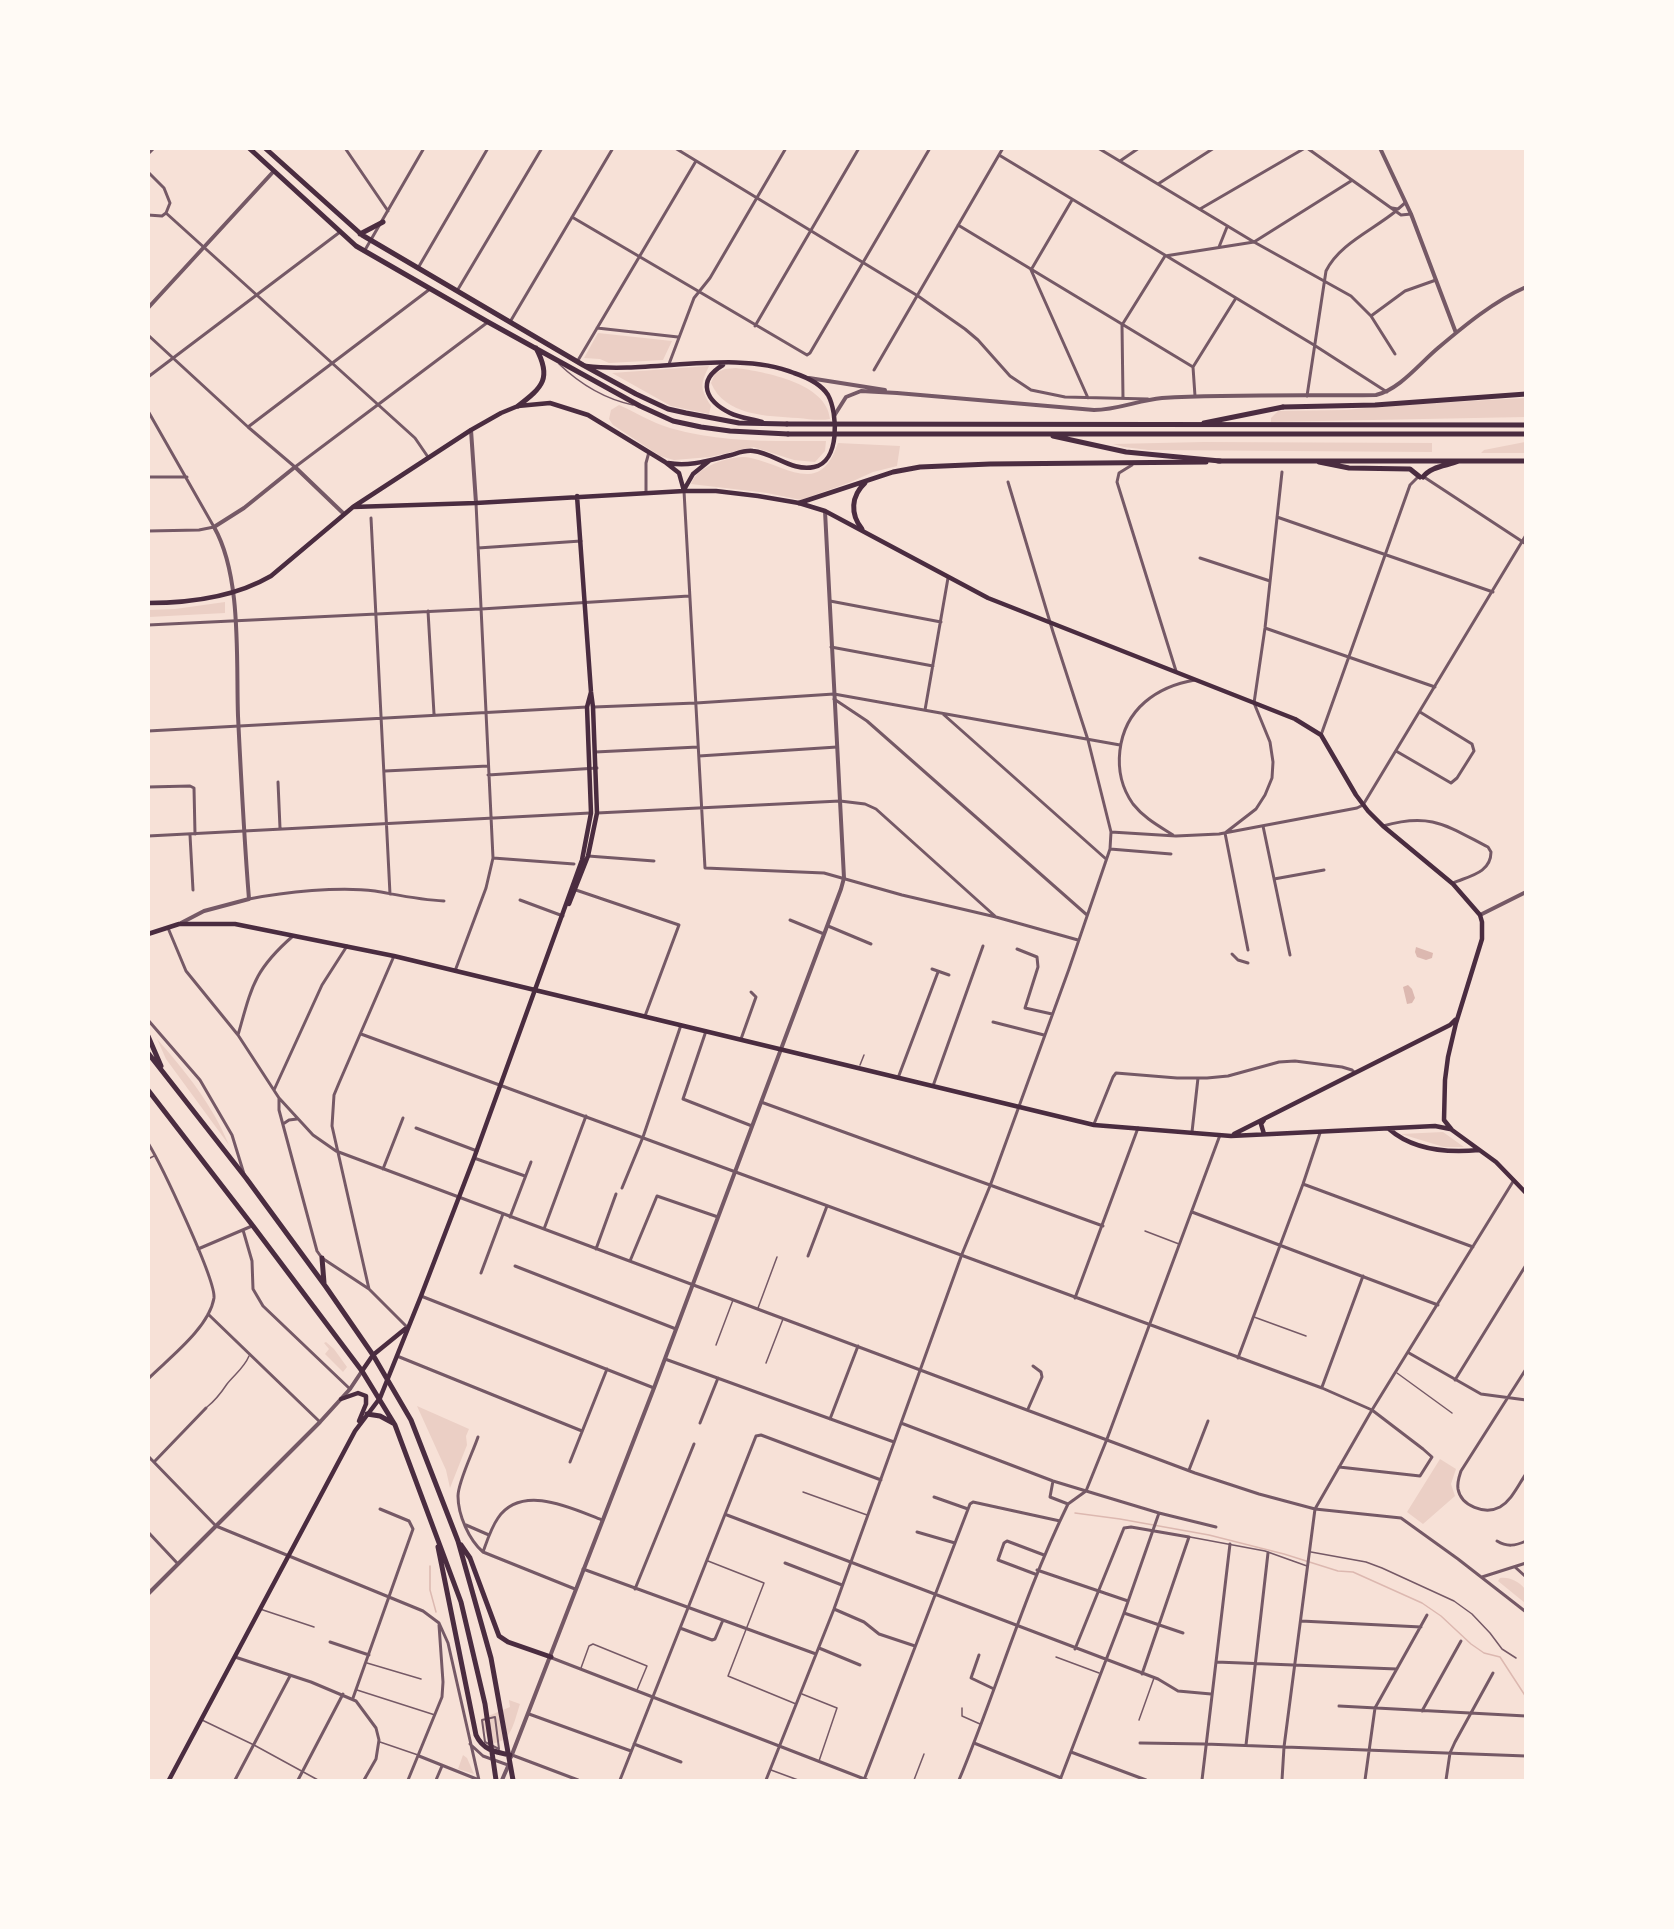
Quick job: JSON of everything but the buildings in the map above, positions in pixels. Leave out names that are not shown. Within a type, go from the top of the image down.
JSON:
[{"type":"highway","points":[[249,148],[364,252],[640,406],[673,421],[730,431],[788,434],[1526,434]]},
{"type":"highway","points":[[265,148],[360,234],[580,364],[668,409],[739,423],[769,424],[1526,425]]},
{"type":"highway","points":[[360,234],[382,222]]},
{"type":"highway","points":[[518,406],[541,387],[544,380],[543,361],[535,347]]},
{"type":"highway","points":[[1196,425],[1240,414],[1283,407],[1376,405],[1526,394]]},
{"type":"highway","points":[[1045,434],[1126,452],[1220,461]]},
{"type":"highway","points":[[1311,460],[1348,468],[1410,469],[1422,477],[1430,469],[1460,460]]},
{"type":"highway","points":[[799,503],[893,472],[933,465],[1311,460],[1526,461]]},
{"type":"highway","points":[[862,529],[855,518],[853,505],[857,492],[871,480]]},
{"type":"highway","points":[[148,1035],[164,1073]]},
{"type":"highway","points":[[148,1053],[246,1178],[326,1287],[373,1355],[417,1432],[458,1541],[491,1658],[513,1780]]},
{"type":"highway","points":[[148,1090],[254,1226],[362,1371],[395,1425],[461,1602],[485,1704],[496,1780]]},
{"type":"highway","points":[[322,1258],[326,1287]]},
{"type":"highway","points":[[367,1414],[380,1416],[395,1425]]},
{"type":"highway","points":[[437,1536],[478,1741],[486,1749],[512,1755]]},
{"type":"highway","points":[[458,1541],[470,1558],[499,1636],[508,1642],[550,1657]]},
{"type":"main road","points":[[580,364],[620,368],[725,363],[770,365],[806,378],[828,395],[834,417],[833,448],[822,464],[815,467],[795,466],[751,451],[688,465],[665,462]]},
{"type":"main road","points":[[725,363],[713,371],[710,376],[706,386],[709,396],[716,404],[732,414],[769,424]]},
{"type":"main road","points":[[148,603],[169,603],[232,593],[256,585],[271,576],[353,507],[471,430],[518,406],[550,403],[571,408],[602,422],[665,462],[681,476],[684,491]]},
{"type":"main road","points":[[684,491],[693,474],[710,460]]},
{"type":"main road","points":[[353,507],[716,490],[799,503],[825,511],[862,529],[988,598],[1295,718],[1321,735],[1363,805],[1383,826],[1453,884],[1480,915],[1482,939],[1452,1037],[1445,1080],[1444,1119],[1452,1130],[1496,1162],[1526,1193]]},
{"type":"main road","points":[[573,889],[588,856],[594,813],[591,693],[577,495]]},
{"type":"main road","points":[[355,1431],[380,1398],[460,1198],[573,889],[594,813]]},
{"type":"main road","points":[[148,934],[179,924],[235,924],[294,935],[394,956],[1094,1125],[1232,1136],[1435,1126],[1452,1130]]},
{"type":"main road","points":[[1232,1136],[1450,1026],[1459,1014]]},
{"type":"main road","points":[[1450,1026],[1452,1037]]},
{"type":"main road","points":[[1435,1126],[1444,1119]]},
{"type":"main road","points":[[1264,1120],[1262,1124],[1264,1134]]},
{"type":"main road","points":[[1389,1129],[1406,1141],[1436,1150],[1460,1152],[1479,1150]]},
{"type":"main road","points":[[362,1371],[373,1355],[407,1327]]},
{"type":"main road","points":[[169,1780],[355,1431],[366,1404],[366,1396],[358,1393],[341,1399]]},
{"type":"street","points":[[148,154],[154,148]]},
{"type":"street","points":[[345,148],[388,211]]},
{"type":"street","points":[[364,252],[424,148]]},
{"type":"street","points":[[418,268],[488,148]]},
{"type":"street","points":[[457,291],[542,148]]},
{"type":"street","points":[[510,322],[613,148]]},
{"type":"street","points":[[675,148],[918,296],[971,335],[1019,384],[1050,395],[1154,399],[1195,396],[1376,395],[1387,392],[1456,333],[1499,302],[1526,287]]},
{"type":"street","points":[[669,366],[692,300],[710,278],[786,148]]},
{"type":"street","points":[[755,326],[859,148]]},
{"type":"street","points":[[572,217],[806,355],[810,353],[930,148]]},
{"type":"street","points":[[874,369],[1003,148]]},
{"type":"street","points":[[1098,148],[1199,210],[1351,296],[1371,316],[1395,354]]},
{"type":"street","points":[[1120,161],[1139,148]]},
{"type":"street","points":[[1158,184],[1214,148]]},
{"type":"street","points":[[1199,210],[1306,148],[1396,212],[1402,215],[1411,214]]},
{"type":"street","points":[[1380,148],[1411,214],[1456,333]]},
{"type":"street","points":[[999,154],[1314,345],[1387,392]]},
{"type":"street","points":[[580,364],[597,328],[696,161]]},
{"type":"street","points":[[148,172],[167,193],[170,203],[166,213],[159,217],[148,215]]},
{"type":"street","points":[[148,308],[273,172]]},
{"type":"street","points":[[1123,398],[1122,325],[1165,256],[1254,242],[1351,181]]},
{"type":"street","points":[[1031,270],[1072,200]]},
{"type":"street","points":[[1390,208],[1398,209],[1405,203]]},
{"type":"street","points":[[1307,396],[1323,280],[1330,262],[1396,212]]},
{"type":"street","points":[[166,213],[415,438],[428,457]]},
{"type":"street","points":[[958,225],[1193,367]]},
{"type":"street","points":[[1219,247],[1227,226]]},
{"type":"street","points":[[148,377],[340,232]]},
{"type":"street","points":[[1031,270],[1088,398]]},
{"type":"street","points":[[1371,316],[1405,291],[1436,280]]},
{"type":"street","points":[[248,427],[430,289]]},
{"type":"street","points":[[1195,396],[1193,367],[1236,298]]},
{"type":"street","points":[[148,531],[199,530],[214,527],[244,508],[488,322]]},
{"type":"street","points":[[597,328],[678,337]]},
{"type":"street","points":[[148,335],[344,514]]},
{"type":"street","points":[[806,378],[897,393]]},
{"type":"street","points":[[834,417],[840,404],[853,393],[861,391],[1094,410],[1105,410],[1154,399]]},
{"type":"street","points":[[148,411],[188,477],[226,554],[235,620],[249,899]]},
{"type":"street","points":[[455,971],[486,888],[493,858],[471,430]]},
{"type":"street","points":[[646,492],[646,463],[649,452]]},
{"type":"street","points":[[1135,464],[1119,473],[1117,482],[1176,671]]},
{"type":"street","points":[[1225,833],[1256,809],[1272,778],[1273,762],[1270,742],[1254,703],[1265,628],[1282,472]]},
{"type":"street","points":[[148,477],[188,477]]},
{"type":"street","points":[[1321,735],[1412,482],[1422,477],[1524,543]]},
{"type":"street","points":[[766,1780],[834,1609],[962,1254],[990,1186],[1110,849],[1111,832],[1088,740],[1008,482]]},
{"type":"street","points":[[684,491],[705,868],[807,871],[844,878],[1079,940]]},
{"type":"street","points":[[502,1780],[665,1359],[844,878],[825,511]]},
{"type":"street","points":[[1277,517],[1492,591]]},
{"type":"street","points":[[371,518],[390,894]]},
{"type":"street","points":[[1111,832],[1176,836],[1225,833],[1363,805],[1492,591],[1524,543],[1526,535]]},
{"type":"street","points":[[478,548],[580,541]]},
{"type":"street","points":[[1200,558],[1270,581]]},
{"type":"street","points":[[925,710],[948,578]]},
{"type":"street","points":[[148,625],[482,609],[690,596]]},
{"type":"street","points":[[829,601],[940,622]]},
{"type":"street","points":[[428,611],[434,714]]},
{"type":"street","points":[[1265,628],[1435,687]]},
{"type":"street","points":[[831,647],[933,666]]},
{"type":"street","points":[[1176,836],[1148,818],[1133,802],[1121,777],[1120,746],[1126,727],[1144,702],[1174,685],[1197,679]]},
{"type":"street","points":[[834,696],[867,721],[1087,915]]},
{"type":"street","points":[[148,731],[486,711],[834,696],[925,710],[1120,746]]},
{"type":"street","points":[[1396,751],[1451,783],[1457,778],[1474,751],[1472,744],[1420,712]]},
{"type":"street","points":[[941,713],[1106,860]]},
{"type":"street","points":[[593,752],[698,747]]},
{"type":"street","points":[[699,756],[837,747]]},
{"type":"street","points":[[385,771],[488,766]]},
{"type":"street","points":[[488,775],[594,769]]},
{"type":"street","points":[[278,782],[280,829]]},
{"type":"street","points":[[148,787],[190,786],[194,788],[195,834]]},
{"type":"street","points":[[148,836],[840,801],[865,804],[876,809],[996,917]]},
{"type":"street","points":[[1383,826],[1421,819],[1431,820],[1488,847],[1491,852],[1488,866],[1453,884]]},
{"type":"street","points":[[1263,826],[1290,955]]},
{"type":"street","points":[[1225,833],[1248,950]]},
{"type":"street","points":[[189,834],[193,890]]},
{"type":"street","points":[[1110,849],[1171,854]]},
{"type":"street","points":[[588,856],[654,861]]},
{"type":"street","points":[[493,858],[574,864]]},
{"type":"street","points":[[1274,879],[1324,870]]},
{"type":"street","points":[[573,889],[679,925],[645,1016]]},
{"type":"street","points":[[179,924],[204,911],[249,899],[326,890],[365,890],[420,900],[444,901]]},
{"type":"street","points":[[1480,915],[1526,892]]},
{"type":"street","points":[[520,900],[564,914]]},
{"type":"street","points":[[790,920],[824,934]]},
{"type":"street","points":[[828,926],[871,944]]},
{"type":"street","points":[[168,928],[186,971],[238,1035],[279,1098],[297,1119],[336,1151],[1189,1470],[1259,1494],[1316,1509],[1401,1518],[1526,1612]]},
{"type":"street","points":[[238,1035],[249,994],[258,974],[268,959],[294,935]]},
{"type":"street","points":[[274,1090],[322,985],[347,946]]},
{"type":"street","points":[[933,1086],[983,946]]},
{"type":"street","points":[[1017,949],[1037,957],[1038,967],[1025,1007],[1052,1014]]},
{"type":"street","points":[[1232,954],[1238,960],[1248,963]]},
{"type":"street","points":[[369,1289],[336,1151],[332,1126],[334,1095],[394,956]]},
{"type":"street","points":[[932,969],[949,975]]},
{"type":"street","points":[[898,1078],[938,972]]},
{"type":"street","points":[[741,1040],[756,997],[751,992]]},
{"type":"street","points":[[148,1020],[200,1080],[232,1135],[246,1178]]},
{"type":"street","points":[[993,1022],[1044,1035]]},
{"type":"street","points":[[622,1188],[643,1137],[681,1025]]},
{"type":"street","points":[[706,1031],[683,1099],[752,1126]]},
{"type":"street","points":[[361,1034],[1322,1388],[1372,1410],[1432,1457],[1420,1476],[1339,1467]]},
{"type":"street","points":[[1094,1125],[1116,1073],[1177,1078],[1228,1076],[1279,1062],[1295,1061],[1347,1068],[1356,1074]]},
{"type":"street","points":[[1192,1132],[1198,1077]]},
{"type":"street","points":[[279,1098],[279,1110],[317,1251],[322,1258],[369,1289],[407,1327]]},
{"type":"street","points":[[761,1102],[1103,1226]]},
{"type":"street","points":[[544,1229],[586,1116]]},
{"type":"street","points":[[383,1169],[403,1118]]},
{"type":"street","points":[[283,1124],[297,1119]]},
{"type":"street","points":[[416,1128],[477,1151]]},
{"type":"street","points":[[1076,1298],[1138,1128]]},
{"type":"street","points":[[1238,1358],[1304,1184],[1320,1131]]},
{"type":"street","points":[[958,1780],[981,1725],[1016,1625],[1044,1555],[1068,1504],[1086,1491],[1220,1135]]},
{"type":"street","points":[[148,1143],[198,1249],[213,1290],[213,1300],[208,1314],[195,1332],[148,1379]]},
{"type":"street","points":[[474,1158],[525,1176]]},
{"type":"street","points":[[510,1217],[531,1162]]},
{"type":"street","points":[[1282,1780],[1284,1747],[1316,1509],[1372,1410],[1514,1180]]},
{"type":"street","points":[[1304,1184],[1473,1247]]},
{"type":"street","points":[[596,1249],[616,1194]]},
{"type":"street","points":[[630,1261],[654,1198],[660,1196],[718,1217]]},
{"type":"street","points":[[808,1256],[827,1206]]},
{"type":"street","points":[[1192,1212],[1438,1305]]},
{"type":"street","points":[[481,1273],[503,1214]]},
{"type":"street","points":[[198,1249],[254,1226]]},
{"type":"street","points":[[243,1230],[252,1260],[253,1289],[263,1306],[350,1389]]},
{"type":"street","points":[[1455,1380],[1526,1265]]},
{"type":"street","points":[[515,1266],[676,1329]]},
{"type":"street","points":[[1322,1388],[1363,1276]]},
{"type":"street","points":[[421,1296],[654,1388]]},
{"type":"street","points":[[208,1314],[320,1422]]},
{"type":"street","points":[[830,1419],[858,1346]]},
{"type":"street","points":[[1409,1353],[1482,1394],[1526,1400]]},
{"type":"street","points":[[396,1356],[582,1431]]},
{"type":"street","points":[[665,1359],[894,1443]]},
{"type":"street","points":[[1028,1410],[1042,1377],[1041,1372],[1033,1366]]},
{"type":"street","points":[[570,1462],[607,1369]]},
{"type":"street","points":[[1526,1369],[1461,1471],[1457,1480],[1458,1491],[1461,1497],[1472,1506],[1483,1510],[1493,1510],[1510,1498],[1526,1474]]},
{"type":"street","points":[[148,1594],[320,1422],[350,1389],[362,1371]]},
{"type":"street","points":[[700,1423],[718,1378]]},
{"type":"street","points":[[154,1462],[206,1408]]},
{"type":"street","points":[[1189,1470],[1208,1420]]},
{"type":"street","points":[[901,1423],[1053,1481],[1159,1513],[1216,1527]]},
{"type":"street","points":[[620,1780],[727,1515],[755,1438],[759,1435],[880,1480]]},
{"type":"street","points":[[478,1437],[458,1496],[464,1524],[474,1542],[483,1552],[575,1589]]},
{"type":"street","points":[[635,1589],[694,1444]]},
{"type":"street","points":[[148,1456],[216,1526],[423,1611],[439,1623],[448,1643],[479,1780]]},
{"type":"street","points":[[1053,1481],[1050,1499],[1068,1504]]},
{"type":"street","points":[[934,1497],[968,1509]]},
{"type":"street","points":[[483,1552],[498,1517],[514,1505],[530,1501],[552,1502],[602,1520]]},
{"type":"street","points":[[550,1657],[865,1780],[970,1504],[974,1502],[1060,1521]]},
{"type":"street","points":[[353,1698],[413,1529],[410,1521],[380,1509]]},
{"type":"street","points":[[974,1743],[1061,1779],[1159,1513]]},
{"type":"street","points":[[727,1515],[1154,1678],[1178,1691],[1211,1694]]},
{"type":"street","points":[[464,1524],[489,1535]]},
{"type":"street","points":[[1075,1648],[1122,1531],[1126,1527],[1189,1537],[1142,1674]]},
{"type":"street","points":[[148,1532],[178,1564]]},
{"type":"street","points":[[917,1532],[955,1543]]},
{"type":"street","points":[[1044,1555],[1007,1541],[998,1558],[1000,1561],[1128,1601]]},
{"type":"street","points":[[1497,1541],[1508,1546],[1526,1541]]},
{"type":"street","points":[[1202,1780],[1230,1544]]},
{"type":"street","points":[[1246,1746],[1268,1552]]},
{"type":"street","points":[[785,1563],[842,1585]]},
{"type":"street","points":[[1482,1577],[1526,1563]]},
{"type":"street","points":[[1515,1567],[1526,1578]]},
{"type":"street","points":[[583,1569],[816,1654]]},
{"type":"street","points":[[834,1609],[864,1622],[879,1634],[915,1646]]},
{"type":"street","points":[[1124,1613],[1183,1634]]},
{"type":"street","points":[[1365,1780],[1375,1708],[1427,1615]]},
{"type":"street","points":[[680,1628],[712,1640],[715,1639],[723,1620]]},
{"type":"street","points":[[1302,1621],[1421,1627]]},
{"type":"street","points":[[408,1780],[442,1697],[439,1623]]},
{"type":"street","points":[[1422,1711],[1461,1641]]},
{"type":"street","points":[[330,1642],[369,1655]]},
{"type":"street","points":[[819,1648],[860,1665]]},
{"type":"street","points":[[979,1654],[971,1678],[994,1689]]},
{"type":"street","points":[[235,1657],[353,1698],[376,1728],[379,1742],[376,1759],[364,1780]]},
{"type":"street","points":[[1215,1662],[1397,1669]]},
{"type":"street","points":[[1446,1780],[1450,1753],[1469,1713],[1493,1673]]},
{"type":"street","points":[[235,1780],[290,1676]]},
{"type":"street","points":[[298,1780],[343,1694]]},
{"type":"street","points":[[1339,1706],[1526,1716]]},
{"type":"street","points":[[529,1714],[631,1751]]},
{"type":"street","points":[[495,1717],[499,1749],[485,1742],[482,1720],[495,1717]]},
{"type":"street","points":[[469,1743],[483,1756],[508,1765]]},
{"type":"street","points":[[1140,1743],[1526,1756]]},
{"type":"street","points":[[634,1744],[681,1762]]},
{"type":"street","points":[[1071,1752],[1146,1780]]},
{"type":"street","points":[[512,1755],[569,1779],[578,1780]]},
{"type":"street","points":[[419,1756],[479,1780]]},
{"type":"street","points":[[436,1780],[442,1766]]},
{"type":"lane","points":[[859,1069],[864,1055]]},
{"type":"lane","points":[[148,1159],[155,1155]]},
{"type":"lane","points":[[1146,1231],[1180,1244]]},
{"type":"lane","points":[[758,1308],[777,1257]]},
{"type":"lane","points":[[716,1345],[733,1299]]},
{"type":"lane","points":[[1253,1317],[1306,1336]]},
{"type":"lane","points":[[766,1363],[783,1318]]},
{"type":"lane","points":[[206,1408],[217,1399],[228,1382],[246,1364],[250,1355]]},
{"type":"lane","points":[[1396,1373],[1452,1413]]},
{"type":"lane","points":[[1519,1484],[1526,1487]]},
{"type":"lane","points":[[803,1492],[868,1515]]},
{"type":"lane","points":[[1189,1537],[1268,1552],[1309,1567]]},
{"type":"lane","points":[[1311,1552],[1366,1562],[1454,1601],[1472,1614],[1502,1649],[1516,1658]]},
{"type":"lane","points":[[708,1561],[764,1582],[728,1676],[796,1704]]},
{"type":"lane","points":[[260,1609],[314,1627]]},
{"type":"lane","points":[[581,1669],[589,1646],[593,1644],[647,1666],[637,1691]]},
{"type":"lane","points":[[1056,1657],[1100,1674]]},
{"type":"lane","points":[[366,1662],[421,1679]]},
{"type":"lane","points":[[1139,1720],[1154,1678]]},
{"type":"lane","points":[[356,1690],[436,1716]]},
{"type":"lane","points":[[801,1693],[837,1708],[819,1761]]},
{"type":"lane","points":[[962,1708],[962,1716],[981,1725]]},
{"type":"lane","points":[[201,1720],[254,1745],[318,1780]]},
{"type":"lane","points":[[379,1742],[419,1756]]},
{"type":"lane","points":[[914,1780],[924,1754]]},
{"type":"lane","points":[[771,1770],[798,1780]]},
{"type":"shaded area","points":[[598,333],[672,341],[663,360],[609,363],[600,359],[584,358]]},
{"type":"shaded area","points":[[709,366],[702,386],[711,406],[709,414],[671,406],[612,373]]},
{"type":"shaded area","points":[[736,368],[778,376],[807,388],[818,396],[826,407],[830,419],[761,415],[737,408],[717,394],[711,383],[715,373]]},
{"type":"shaded area","points":[[1525,398],[1525,417],[1271,422],[1271,418],[1278,411],[1346,410]]},
{"type":"shaded area","points":[[619,405],[657,423],[689,433],[728,439],[826,441],[825,451],[815,462],[794,460],[753,447],[710,457],[674,460],[660,456],[613,425],[609,419],[611,410]]},
{"type":"shaded area","points":[[1525,442],[1525,453],[1481,453],[1484,450]]},
{"type":"shaded area","points":[[838,443],[900,446],[897,466],[873,472],[801,500],[767,493],[691,484],[696,475],[707,467],[741,457],[802,474],[812,474],[822,469],[831,459]]},
{"type":"shaded area","points":[[1432,443],[1432,452],[1148,450],[1113,444]]},
{"type":"shaded area","points":[[225,602],[225,613],[149,617],[149,610]]},
{"type":"shaded area","points":[[1416,947],[1433,953],[1432,958],[1426,960],[1417,957]]},
{"type":"shaded area","points":[[1408,985],[1415,998],[1412,1003],[1407,1004],[1403,987]]},
{"type":"shaded area","points":[[157,1039],[198,1089],[229,1145],[166,1059]]},
{"type":"shaded area","points":[[1443,1132],[1464,1147],[1444,1147],[1401,1134]]},
{"type":"shaded area","points":[[326,1342],[347,1367],[343,1372],[325,1354],[329,1349],[324,1343]]},
{"type":"shaded area","points":[[417,1406],[469,1429],[466,1436],[467,1445],[450,1488],[446,1470]]},
{"type":"shaded area","points":[[1440,1459],[1456,1469],[1451,1484],[1455,1496],[1423,1524],[1407,1512]]},
{"type":"shaded area","points":[[1500,1578],[1517,1582],[1525,1589],[1525,1603],[1498,1581]]},
{"type":"shaded area","points":[[509,1700],[520,1704],[514,1722],[509,1734],[500,1742],[494,1743],[487,1737],[481,1719],[510,1707]]},
{"type":"shaded area","points":[[463,1755],[467,1758],[474,1774],[458,1769]]},
{"type":"waterway","points":[[1075,1513],[1209,1535],[1284,1554],[1338,1571],[1353,1572],[1422,1603],[1441,1616],[1471,1644],[1484,1653],[1500,1657],[1526,1697]]},
{"type":"waterway","points":[[430,1566],[430,1590],[436,1612]]}]
